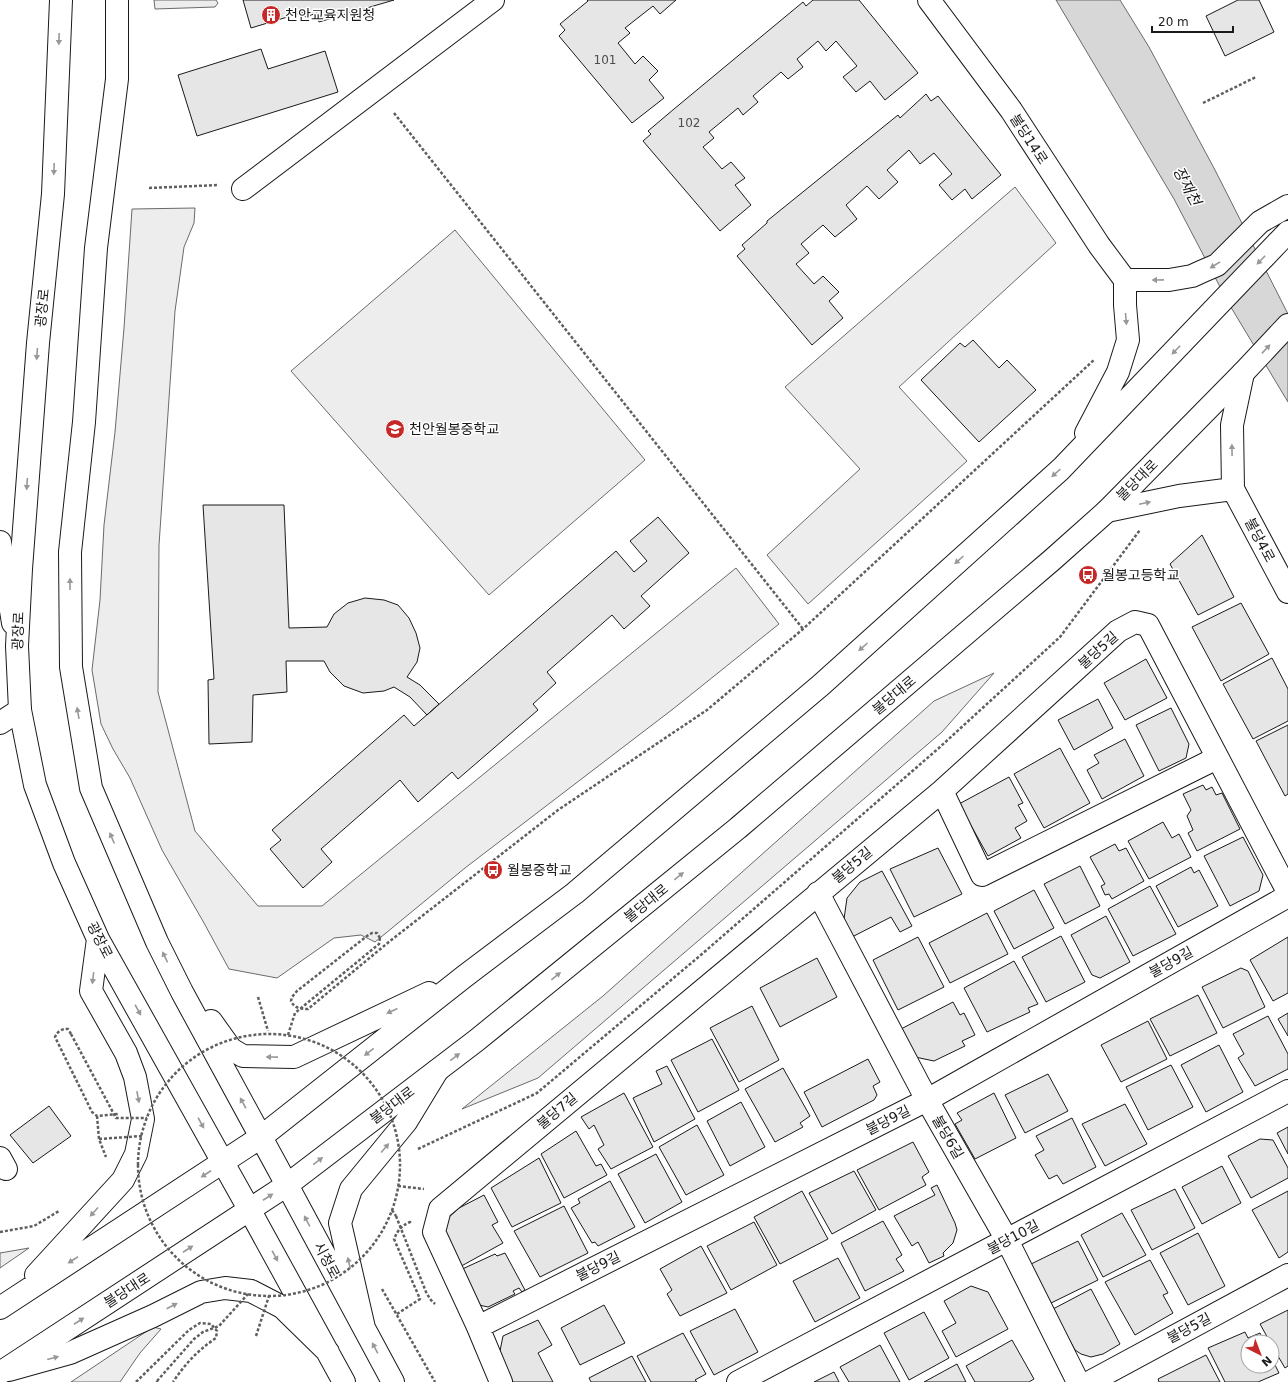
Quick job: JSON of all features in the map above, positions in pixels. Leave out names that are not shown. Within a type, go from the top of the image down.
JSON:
[{"type":"main road","name":"광장로","points":[[61,0],[54,194],[38,343],[21,569],[17,646],[20,710],[35,785],[64,863],[98,939],[249,1209]]},
{"type":"main road","points":[[117,0],[117,79],[96,248],[84,422],[70,552],[71,667],[91,788],[157,942],[182,992],[261,1137]]},
{"type":"main road","points":[[233,187],[493,0]]},
{"type":"main road","name":"불당14로","points":[[929,0],[1011,110],[1099,245],[1125,280]]},
{"type":"main road","points":[[1074,455],[1118,372],[1128,340],[1125,280],[1168,280],[1192,276],[1217,265],[1260,222],[1288,206]]},
{"type":"main road","points":[[8,1303],[224,1163],[261,1137],[465,976],[574,893],[821,685],[1061,469],[1288,232]]},
{"type":"main road","name":"불당대로","points":[[1,1372],[287,1185],[477,1040],[738,828],[1052,560],[1107,511],[1243,373],[1288,325]]},
{"type":"main road","points":[[1107,511],[1179,496],[1233,489],[1232,425],[1243,373]]},
{"type":"main road","name":"불당4로","points":[[1233,489],[1288,592]]},
{"type":"main road","points":[[0,542],[17,646]]},
{"type":"main road","name":"불당5길","points":[[818,893],[942,791],[1118,631],[1135,622],[1148,624],[1288,892]]},
{"type":"main road","points":[[0,723],[20,710]]},
{"type":"main road","points":[[942,791],[982,874],[1217,758]]},
{"type":"main road","name":"불당6길","points":[[818,893],[927,1100],[1007,1240],[1078,1382]]},
{"type":"main road","name":"불당7길","points":[[501,1382],[478,1327],[434,1232],[440,1209],[818,893]]},
{"type":"main road","name":"불당9길","points":[[478,1327],[927,1100],[1288,896]]},
{"type":"main road","points":[[8,1303],[123,1180],[136,1154],[143,1119],[134,1077],[126,1053],[92,991],[98,939]]},
{"type":"main road","points":[[182,992],[200,1006],[231,1049],[243,1056],[294,1057],[465,976]]},
{"type":"main road","points":[[364,1328],[340,1223],[351,1189],[406,1122],[436,1071]]},
{"type":"main road","name":"불당10길","points":[[738,1382],[1288,1091]]},
{"type":"main road","name":"시청로","points":[[261,1137],[393,1382]]},
{"type":"main road","points":[[249,1209],[344,1382]]},
{"type":"main road","name":"불당5길","points":[[1090,1382],[1288,1275]]},
{"type":"main road","points":[[1,1372],[70,1353],[154,1316],[201,1292],[225,1288],[251,1291],[282,1307],[328,1352]]},
{"type":"path","points":[[1203,103],[1256,76]]},
{"type":"path","points":[[394,113],[803,630]]},
{"type":"path","points":[[149,188],[233,187]]},
{"type":"path","points":[[288,1035],[295,1013],[379,944],[380,938],[377,933],[372,933],[367,936],[297,991],[292,997],[292,1005],[296,1008],[308,1009],[390,941],[558,810],[707,710],[803,630],[1099,355]]},
{"type":"path","points":[[416,1150],[537,1093],[714,944],[940,748],[1060,637],[1144,525]]},
{"type":"path","points":[[258,997],[269,1034]]},
{"type":"path","points":[[125,1113],[97,1116],[92,1112],[55,1037],[58,1032],[63,1029],[68,1029],[71,1034],[116,1118],[147,1118]]},
{"type":"path","points":[[269,1034],[288,1035],[307,1039],[341,1055],[356,1066],[377,1090],[389,1112],[396,1130],[400,1161],[398,1186],[392,1210],[380,1234],[364,1255],[344,1273],[320,1285],[295,1293],[269,1296],[248,1294],[214,1284],[199,1276],[184,1265],[160,1238],[152,1223],[140,1190],[139,1159],[142,1136],[147,1118],[155,1100],[180,1070],[195,1057],[212,1047],[230,1040],[269,1034]]},
{"type":"path","points":[[97,1116],[99,1139],[107,1160]]},
{"type":"path","points":[[99,1139],[142,1136]]},
{"type":"path","points":[[396,1162],[402,1157]]},
{"type":"path","points":[[398,1186],[430,1190]]},
{"type":"path","points":[[392,1210],[426,1292],[434,1304],[440,1302]]},
{"type":"path","points":[[396,1314],[420,1299],[394,1239],[398,1229],[404,1224],[410,1222],[415,1226]]},
{"type":"path","points":[[364,1249],[367,1256]]},
{"type":"path","points":[[380,1285],[435,1382]]},
{"type":"path","points":[[157,1381],[194,1338],[203,1332],[219,1326],[248,1294]]},
{"type":"path","points":[[256,1336],[269,1296]]},
{"type":"path","points":[[136,1382],[189,1330],[200,1323],[211,1324],[217,1331],[216,1338],[203,1346],[185,1364],[173,1382]]},
{"type":"shaded area","points":[[154,0],[216,0],[218,3],[215,7],[155,9]]},
{"type":"shaded area","points":[[1015,187],[1056,243],[899,387],[967,461],[808,604],[767,555],[860,469],[785,387]]},
{"type":"shaded area","points":[[195,208],[194,223],[184,247],[175,311],[159,545],[158,692],[195,831],[258,906],[322,906],[736,568],[779,624],[673,709],[465,868],[375,942],[361,935],[334,938],[277,978],[229,969],[162,850],[130,778],[113,749],[101,724],[92,670],[100,600],[104,525],[115,432],[132,209]]},
{"type":"shaded area","points":[[455,230],[645,460],[489,595],[291,371]]},
{"type":"shaded area","points":[[994,673],[942,732],[538,1078],[462,1109],[603,996],[934,701]]},
{"type":"shaded area","points":[[29,1248],[0,1268],[0,1253]]},
{"type":"shaded area","points":[[153,1327],[161,1329],[140,1353],[120,1382],[71,1382]]},
{"type":"water","name":"장재천","points":[[1056,0],[1120,0],[1149,47],[1215,170],[1288,314],[1288,402],[1229,304],[1174,199]]},
{"type":"building","name":"천안교육지원청","points":[[243,0],[394,0],[319,22],[317,13],[305,17],[304,12],[251,28]]},
{"type":"building","points":[[587,0],[676,0],[660,14],[653,6],[625,28],[630,33],[618,43],[635,64],[643,56],[658,71],[649,80],[664,98],[632,123],[559,36],[565,30],[560,24],[588,1]]},
{"type":"building","points":[[813,0],[859,0],[918,73],[885,100],[870,81],[856,92],[843,77],[857,66],[836,41],[826,51],[818,41],[797,59],[803,67],[788,79],[781,72],[753,96],[758,102],[743,115],[738,108],[709,132],[714,138],[703,147],[722,169],[731,162],[745,178],[735,185],[751,205],[720,231],[643,141],[651,134],[648,131],[803,2],[806,6]]},
{"type":"building","points":[[1238,0],[1259,0],[1274,32],[1225,56],[1206,16]]},
{"type":"building","points":[[261,49],[268,69],[325,51],[338,92],[197,136],[178,75]]},
{"type":"building","points":[[926,94],[931,101],[938,96],[1001,175],[972,199],[965,189],[952,200],[939,185],[952,174],[934,153],[920,164],[909,150],[887,170],[898,182],[879,199],[867,186],[846,205],[857,219],[835,237],[823,225],[801,244],[809,253],[796,264],[814,284],[823,276],[839,292],[829,301],[843,318],[812,345],[737,256],[745,249],[742,245],[767,223],[767,221],[898,115],[900,118]]},
{"type":"building","points":[[973,340],[999,368],[1007,360],[1036,390],[979,442],[921,380],[960,343],[965,347]]},
{"type":"building","points":[[203,505],[284,505],[289,628],[327,627],[334,614],[348,603],[365,598],[384,600],[398,605],[409,618],[416,633],[420,648],[417,662],[407,677],[420,685],[439,704],[427,715],[410,697],[394,687],[384,691],[363,693],[344,686],[330,672],[324,661],[286,661],[287,692],[253,695],[252,742],[209,744],[208,680],[214,679]]},
{"type":"building","points":[[658,517],[689,553],[641,596],[650,606],[624,629],[612,615],[547,672],[556,683],[533,704],[538,710],[458,779],[452,772],[418,802],[400,780],[321,849],[332,862],[303,888],[270,849],[281,840],[272,830],[404,715],[414,726],[616,551],[634,572],[647,561],[630,541]]},
{"type":"building","points":[[1202,535],[1234,597],[1198,615],[1170,564]]},
{"type":"building","points":[[1241,603],[1269,654],[1221,681],[1192,627]]},
{"type":"building","points":[[1272,658],[1288,689],[1288,721],[1253,739],[1223,684]]},
{"type":"building","points":[[1146,659],[1167,698],[1125,720],[1104,683]]},
{"type":"building","points":[[1098,699],[1113,728],[1074,750],[1058,720]]},
{"type":"building","points":[[1171,708],[1189,744],[1186,758],[1159,771],[1136,725]]},
{"type":"building","points":[[1288,725],[1288,794],[1285,796],[1256,741]]},
{"type":"building","points":[[1125,739],[1144,776],[1102,799],[1087,770],[1099,763],[1094,755]]},
{"type":"building","points":[[1060,748],[1090,803],[1044,828],[1014,774]]},
{"type":"building","points":[[1009,777],[1023,803],[1018,805],[1027,821],[1015,828],[1021,838],[988,856],[959,804]]},
{"type":"building","points":[[1203,785],[1206,790],[1212,787],[1216,795],[1222,793],[1240,829],[1197,851],[1188,833],[1193,830],[1187,816],[1191,810],[1183,794]]},
{"type":"building","points":[[1163,822],[1172,838],[1179,834],[1191,857],[1149,879],[1128,841]]},
{"type":"building","points":[[1243,837],[1263,875],[1259,891],[1230,906],[1204,856]]},
{"type":"building","points":[[1115,844],[1119,851],[1126,848],[1144,881],[1112,899],[1109,894],[1105,895],[1101,886],[1105,884],[1090,857]]},
{"type":"building","points":[[938,848],[962,894],[914,917],[890,869]]},
{"type":"building","points":[[1080,866],[1100,906],[1065,924],[1044,884]]},
{"type":"building","points":[[1191,867],[1194,873],[1199,870],[1218,906],[1178,927],[1156,886]]},
{"type":"building","points":[[882,871],[912,926],[900,932],[891,917],[852,937],[844,919],[847,898],[860,882]]},
{"type":"building","points":[[1150,886],[1176,934],[1133,956],[1108,909]]},
{"type":"building","points":[[1034,890],[1054,928],[1014,949],[994,911]]},
{"type":"building","points":[[987,913],[1008,954],[950,983],[929,943]]},
{"type":"building","points":[[1106,916],[1130,962],[1100,978],[1092,975],[1071,935]]},
{"type":"building","points":[[1061,936],[1085,982],[1046,1002],[1022,957]]},
{"type":"building","points":[[918,937],[944,987],[898,1010],[873,960]]},
{"type":"building","points":[[1288,937],[1288,993],[1273,1001],[1250,960]]},
{"type":"building","points":[[817,958],[837,997],[780,1027],[760,988]]},
{"type":"building","points":[[1014,961],[1038,1004],[1028,1008],[1030,1012],[987,1032],[964,988]]},
{"type":"building","points":[[1241,968],[1248,971],[1265,1007],[1223,1028],[1202,987]]},
{"type":"building","points":[[1198,995],[1217,1033],[1170,1056],[1150,1019]]},
{"type":"building","points":[[953,1002],[960,1015],[964,1013],[975,1035],[962,1041],[965,1046],[934,1061],[915,1057],[901,1029]]},
{"type":"building","points":[[752,1006],[779,1060],[739,1082],[710,1028]]},
{"type":"building","points":[[1288,1013],[1288,1036],[1278,1019]]},
{"type":"building","points":[[1268,1016],[1288,1054],[1288,1069],[1255,1086],[1238,1058],[1244,1054],[1233,1034]]},
{"type":"building","points":[[1148,1021],[1167,1059],[1121,1082],[1101,1045]]},
{"type":"building","points":[[712,1039],[739,1090],[698,1112],[671,1060]]},
{"type":"building","points":[[1219,1045],[1243,1092],[1206,1112],[1181,1065]]},
{"type":"building","points":[[868,1059],[880,1082],[873,1086],[877,1095],[874,1100],[822,1127],[804,1092]]},
{"type":"building","points":[[1171,1065],[1193,1107],[1148,1130],[1126,1087]]},
{"type":"building","points":[[667,1066],[695,1119],[654,1142],[633,1098],[662,1084],[656,1071]]},
{"type":"building","points":[[783,1068],[810,1116],[800,1123],[803,1127],[775,1142],[745,1089]]},
{"type":"building","points":[[1048,1074],[1068,1111],[1025,1133],[1005,1095]]},
{"type":"building","points":[[624,1093],[653,1147],[611,1169],[598,1149],[604,1145],[594,1125],[589,1129],[581,1117]]},
{"type":"building","points":[[994,1093],[1016,1138],[975,1159],[955,1124],[962,1120],[957,1113]]},
{"type":"building","points":[[741,1102],[765,1147],[730,1166],[707,1121]]},
{"type":"building","points":[[1125,1104],[1147,1144],[1105,1166],[1082,1124]]},
{"type":"building","points":[[49,1106],[71,1136],[33,1163],[10,1135]]},
{"type":"building","points":[[1072,1118],[1096,1167],[1063,1184],[1057,1175],[1049,1179],[1035,1155],[1044,1150],[1036,1136]]},
{"type":"building","points":[[697,1125],[724,1175],[686,1195],[659,1147]]},
{"type":"building","points":[[1288,1127],[1288,1154],[1277,1133]]},
{"type":"building","points":[[576,1131],[596,1166],[601,1164],[607,1175],[564,1198],[541,1154]]},
{"type":"building","points":[[1260,1139],[1273,1140],[1288,1168],[1288,1178],[1251,1198],[1228,1156]]},
{"type":"building","points":[[913,1142],[929,1172],[922,1177],[926,1185],[879,1210],[857,1170]]},
{"type":"building","points":[[656,1154],[682,1202],[645,1223],[618,1174]]},
{"type":"building","points":[[539,1158],[561,1203],[512,1227],[491,1188]]},
{"type":"building","points":[[1222,1166],[1241,1203],[1202,1224],[1182,1187]]},
{"type":"building","points":[[854,1171],[876,1210],[832,1234],[809,1193]]},
{"type":"building","points":[[610,1181],[635,1227],[598,1246],[595,1242],[592,1243],[571,1208],[580,1203],[578,1199]]},
{"type":"building","points":[[937,1185],[957,1230],[953,1243],[943,1253],[944,1256],[929,1263],[918,1242],[912,1246],[894,1216],[935,1195],[931,1188]]},
{"type":"building","points":[[1175,1189],[1195,1228],[1152,1250],[1131,1210]]},
{"type":"building","points":[[802,1191],[828,1239],[780,1264],[754,1217]]},
{"type":"building","points":[[1288,1191],[1288,1252],[1279,1258],[1252,1210]]},
{"type":"building","points":[[484,1195],[498,1222],[492,1225],[503,1243],[456,1269],[443,1244],[448,1218],[459,1208]]},
{"type":"building","points":[[564,1206],[588,1253],[540,1277],[514,1231]]},
{"type":"building","points":[[1122,1213],[1146,1255],[1103,1277],[1081,1235]]},
{"type":"building","points":[[883,1221],[902,1255],[896,1259],[904,1271],[865,1291],[841,1243]]},
{"type":"building","points":[[754,1222],[777,1265],[731,1290],[707,1246]]},
{"type":"building","points":[[1198,1233],[1225,1286],[1188,1305],[1160,1253]]},
{"type":"building","points":[[1078,1241],[1098,1280],[1049,1304],[1029,1265]]},
{"type":"building","points":[[701,1246],[727,1293],[680,1316],[667,1294],[672,1290],[660,1269]]},
{"type":"building","points":[[505,1253],[525,1290],[522,1292],[519,1288],[513,1291],[515,1294],[488,1307],[479,1305],[458,1271],[495,1254],[497,1256]]},
{"type":"building","points":[[838,1258],[860,1298],[815,1322],[793,1281]]},
{"type":"building","points":[[1150,1260],[1168,1293],[1163,1295],[1173,1313],[1135,1335],[1105,1282]]},
{"type":"building","points":[[971,1286],[988,1292],[1008,1329],[956,1357],[942,1331],[956,1323],[944,1301]]},
{"type":"building","points":[[1091,1289],[1120,1344],[1103,1354],[1091,1357],[1081,1354],[1075,1350],[1053,1309]]},
{"type":"building","points":[[604,1305],[625,1343],[580,1365],[561,1328]]},
{"type":"building","points":[[735,1309],[758,1352],[714,1375],[690,1331]]},
{"type":"building","points":[[1288,1310],[1288,1366],[1285,1368],[1280,1360],[1280,1334],[1266,1334],[1260,1324]]},
{"type":"building","points":[[924,1312],[949,1358],[909,1380],[884,1333]]},
{"type":"building","points":[[538,1320],[552,1345],[538,1353],[553,1382],[513,1382],[499,1356],[503,1336]]},
{"type":"building","points":[[683,1333],[706,1374],[695,1380],[697,1382],[651,1382],[637,1356]]},
{"type":"building","points":[[1240,1334],[1240,1374],[1277,1374],[1258,1382],[1225,1382],[1208,1348]]},
{"type":"building","points":[[1012,1340],[1034,1379],[1029,1382],[975,1382],[966,1366]]},
{"type":"building","points":[[880,1345],[900,1382],[849,1382],[840,1367]]},
{"type":"building","points":[[1206,1355],[1220,1382],[1159,1382],[1158,1379]]},
{"type":"building","points":[[632,1356],[646,1382],[591,1382],[589,1378]]},
{"type":"building","points":[[957,1364],[966,1382],[924,1382]]},
{"type":"building","points":[[834,1372],[839,1382],[814,1382]]},
{"type":"place","name":"천안교육지원청","points":[[271,15]]},
{"type":"place","name":"천안월봉중학교","points":[[395,429]]},
{"type":"place","name":"월봉고등학교","points":[[1088,575]]},
{"type":"place","name":"월봉중학교","points":[[493,870]]}]
